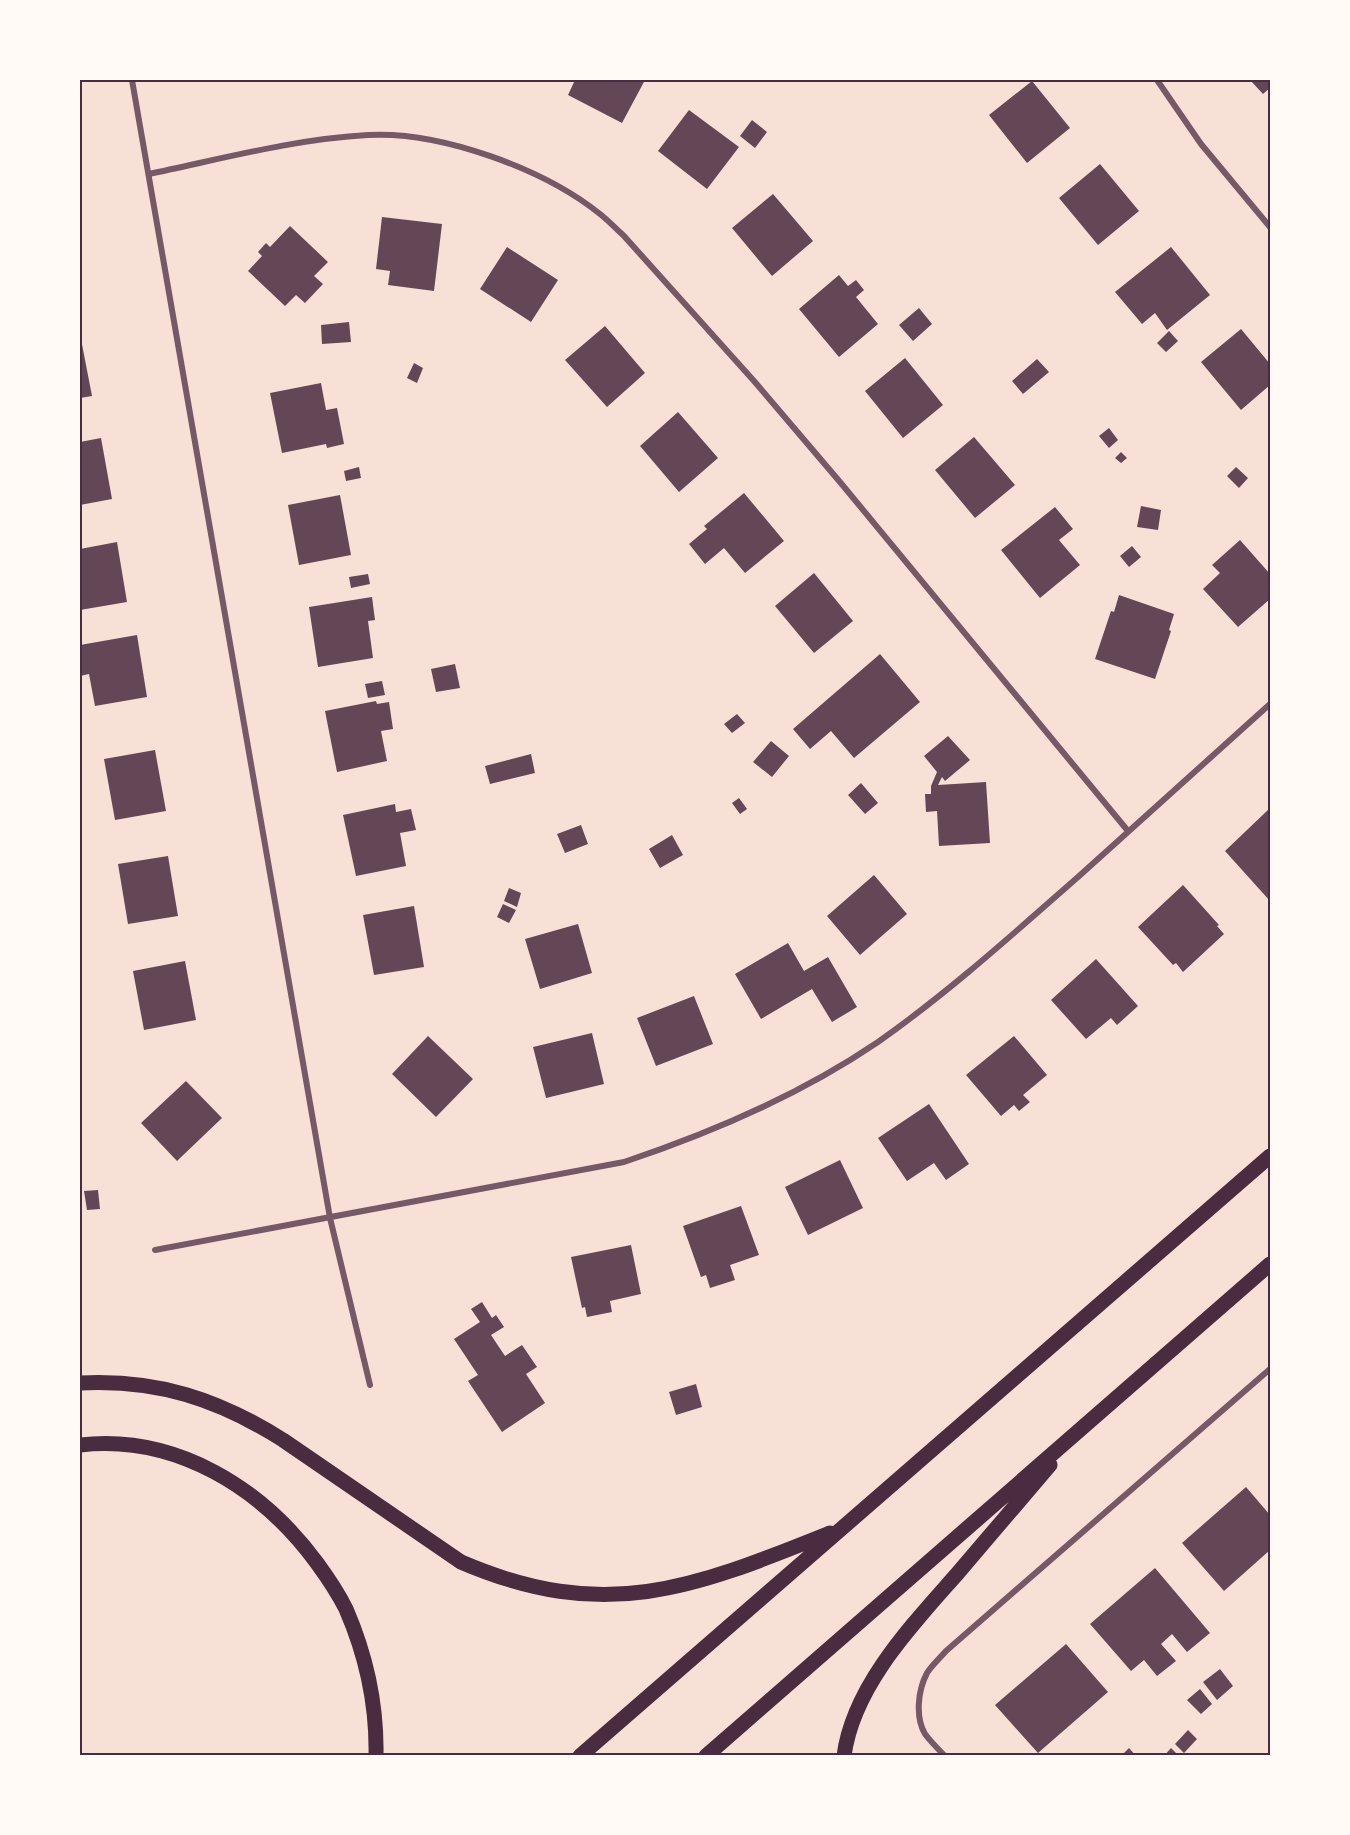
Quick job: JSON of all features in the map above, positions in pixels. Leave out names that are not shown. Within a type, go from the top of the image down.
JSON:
[{"type":"main road","points":[[580,1755],[1270,1156]]},
{"type":"main road","points":[[706,1755],[1270,1264]]},
{"type":"main road","points":[[80,1383],[149,1386],[176,1391],[230,1410],[255,1422],[283,1440],[433,1545],[461,1562],[487,1574],[543,1590],[604,1596],[665,1590],[740,1569],[842,1529]]},
{"type":"main road","points":[[844,1755],[862,1702],[888,1656],[1085,1425]]},
{"type":"main road","points":[[80,1445],[118,1445],[151,1449],[184,1458],[240,1486],[266,1506],[287,1527],[329,1580],[345,1608],[358,1640],[373,1703],[376,1755]]},
{"type":"street","points":[[132,80],[330,1218],[370,1385]]},
{"type":"street","points":[[1157,80],[1201,144],[1270,227]]},
{"type":"street","points":[[149,174],[314,141],[369,135],[402,136],[441,142],[476,151],[543,178],[601,214],[624,236],[754,381],[848,491],[1128,831]]},
{"type":"street","points":[[155,1250],[624,1162],[687,1141],[752,1114],[877,1043],[946,992],[1270,704]]},
{"type":"street","points":[[945,1755],[925,1733],[920,1723],[920,1697],[928,1672],[946,1651],[1270,1369]]},
{"type":"building","points":[[575,80],[645,80],[622,123],[568,95]]},
{"type":"building","points":[[1250,80],[1270,80],[1270,88],[1263,94]]},
{"type":"building","points":[[1032,81],[1070,128],[1027,163],[989,115]]},
{"type":"building","points":[[689,110],[739,147],[707,189],[658,151]]},
{"type":"building","points":[[752,120],[767,132],[755,148],[740,136]]},
{"type":"building","points":[[1100,164],[1139,211],[1098,245],[1059,198]]},
{"type":"building","points":[[773,194],[813,241],[772,276],[732,228]]},
{"type":"building","points":[[382,217],[442,224],[434,291],[388,285],[390,271],[376,269]]},
{"type":"building","points":[[290,226],[328,262],[314,276],[323,284],[305,303],[296,295],[285,306],[248,271],[262,256],[258,252],[266,243],[270,247]]},
{"type":"building","points":[[507,247],[558,280],[531,322],[480,289]]},
{"type":"building","points":[[1171,247],[1210,295],[1167,330],[1155,313],[1142,324],[1115,292]]},
{"type":"building","points":[[839,275],[848,286],[856,280],[864,290],[856,297],[878,324],[839,357],[799,309]]},
{"type":"building","points":[[919,308],[932,324],[913,341],[899,325]]},
{"type":"building","points":[[349,322],[351,342],[322,344],[321,325]]},
{"type":"building","points":[[605,326],[645,373],[607,407],[565,360]]},
{"type":"building","points":[[1241,329],[1270,364],[1270,385],[1241,410],[1201,362]]},
{"type":"building","points":[[1169,331],[1178,341],[1166,352],[1157,343]]},
{"type":"building","points":[[80,334],[92,396],[80,398]]},
{"type":"building","points":[[905,358],[943,405],[903,438],[865,391]]},
{"type":"building","points":[[1037,359],[1049,372],[1023,394],[1012,381]]},
{"type":"building","points":[[414,363],[423,368],[417,383],[407,378]]},
{"type":"building","points":[[321,383],[326,410],[337,408],[344,444],[327,448],[326,444],[282,453],[270,393]]},
{"type":"building","points":[[678,412],[718,458],[679,492],[640,446]]},
{"type":"building","points":[[1109,428],[1118,440],[1109,448],[1099,436]]},
{"type":"building","points":[[974,437],[1015,485],[975,518],[935,470]]},
{"type":"building","points":[[101,438],[112,499],[80,505],[80,442]]},
{"type":"building","points":[[1121,452],[1127,458],[1121,463],[1115,458]]},
{"type":"building","points":[[359,467],[361,478],[346,481],[344,471]]},
{"type":"building","points":[[1236,467],[1248,478],[1239,488],[1227,476]]},
{"type":"building","points":[[744,493],[784,541],[745,573],[724,548],[705,564],[689,544],[707,529],[704,526]]},
{"type":"building","points":[[340,495],[351,555],[299,565],[288,505]]},
{"type":"building","points":[[1141,506],[1161,510],[1158,530],[1137,527]]},
{"type":"building","points":[[1055,507],[1073,529],[1059,540],[1080,565],[1040,598],[1001,550]]},
{"type":"building","points":[[1240,540],[1270,574],[1270,599],[1238,627],[1203,589],[1220,573],[1212,565]]},
{"type":"building","points":[[117,542],[127,602],[80,610],[80,549]]},
{"type":"building","points":[[1132,546],[1141,557],[1129,567],[1120,556]]},
{"type":"building","points":[[814,573],[853,621],[814,653],[775,606]]},
{"type":"building","points":[[368,574],[370,584],[351,588],[349,577]]},
{"type":"building","points":[[1119,595],[1174,614],[1169,630],[1171,631],[1155,679],[1095,659],[1111,611],[1114,612]]},
{"type":"building","points":[[372,597],[375,620],[368,621],[373,658],[318,667],[309,607]]},
{"type":"building","points":[[137,635],[147,697],[95,706],[89,674],[80,676],[80,645]]},
{"type":"building","points":[[880,654],[920,702],[854,758],[831,731],[810,749],[793,729]]},
{"type":"building","points":[[455,664],[460,688],[436,692],[431,669]]},
{"type":"building","points":[[382,681],[385,695],[368,698],[365,684]]},
{"type":"building","points":[[376,701],[377,704],[389,702],[393,729],[381,731],[387,761],[337,772],[325,711]]},
{"type":"building","points":[[737,714],[745,723],[732,733],[724,724]]},
{"type":"building","points":[[948,736],[970,760],[945,781],[942,777],[938,785],[986,782],[990,843],[939,846],[937,811],[926,812],[925,794],[931,794],[931,786],[937,772],[924,756]]},
{"type":"building","points":[[771,741],[789,756],[772,777],[753,762]]},
{"type":"building","points":[[155,750],[166,811],[115,820],[104,759]]},
{"type":"building","points":[[531,754],[535,773],[490,784],[485,766]]},
{"type":"building","points":[[861,783],[878,803],[865,814],[848,795]]},
{"type":"building","points":[[739,798],[747,809],[740,814],[732,803]]},
{"type":"building","points":[[395,804],[396,812],[411,809],[416,830],[400,833],[406,866],[356,876],[343,815]]},
{"type":"building","points":[[1269,809],[1270,811],[1270,901],[1225,851]]},
{"type":"building","points":[[581,825],[588,844],[565,853],[557,834]]},
{"type":"building","points":[[672,835],[683,855],[660,868],[649,849]]},
{"type":"building","points":[[168,856],[178,916],[128,924],[118,864]]},
{"type":"building","points":[[874,875],[907,914],[860,955],[827,916]]},
{"type":"building","points":[[1183,885],[1219,925],[1217,926],[1224,934],[1183,972],[1176,963],[1173,965],[1138,927]]},
{"type":"building","points":[[509,888],[521,893],[517,907],[504,901]]},
{"type":"building","points":[[503,904],[516,910],[509,923],[497,917]]},
{"type":"building","points":[[414,906],[424,967],[374,975],[363,915]]},
{"type":"building","points":[[578,924],[592,973],[540,989],[525,939]]},
{"type":"building","points":[[788,943],[804,971],[828,957],[857,1007],[832,1022],[812,989],[761,1019],[735,974]]},
{"type":"building","points":[[1096,959],[1138,1006],[1117,1025],[1111,1018],[1086,1039],[1051,1000]]},
{"type":"building","points":[[185,961],[196,1020],[144,1030],[133,971]]},
{"type":"building","points":[[694,996],[713,1044],[656,1066],[637,1018]]},
{"type":"building","points":[[592,1033],[604,1084],[546,1098],[533,1047]]},
{"type":"building","points":[[428,1036],[473,1079],[436,1117],[392,1074]]},
{"type":"building","points":[[1014,1036],[1047,1075],[1023,1095],[1030,1102],[1019,1111],[1014,1105],[1001,1116],[966,1075]]},
{"type":"building","points":[[186,1081],[222,1118],[177,1161],[141,1123]]},
{"type":"building","points":[[929,1104],[969,1164],[946,1180],[934,1163],[907,1181],[878,1138]]},
{"type":"building","points":[[840,1160],[863,1208],[808,1235],[785,1187]]},
{"type":"building","points":[[98,1190],[100,1209],[87,1210],[84,1191]]},
{"type":"building","points":[[741,1206],[759,1255],[730,1265],[735,1280],[710,1288],[706,1275],[701,1277],[683,1226]]},
{"type":"building","points":[[631,1245],[641,1294],[610,1301],[612,1312],[587,1317],[585,1307],[582,1308],[571,1257]]},
{"type":"building","points":[[482,1302],[492,1318],[496,1315],[504,1327],[491,1335],[505,1356],[522,1345],[537,1367],[526,1374],[545,1403],[502,1432],[468,1381],[478,1375],[454,1339],[480,1322],[471,1309]]},
{"type":"building","points":[[696,1384],[702,1407],[676,1415],[669,1392]]},
{"type":"building","points":[[1246,1487],[1270,1515],[1270,1550],[1224,1591],[1182,1543]]},
{"type":"building","points":[[1155,1568],[1210,1633],[1187,1652],[1172,1634],[1161,1644],[1176,1661],[1157,1676],[1144,1660],[1131,1671],[1090,1624]]},
{"type":"building","points":[[1066,1644],[1108,1692],[1038,1753],[995,1705]]},
{"type":"building","points":[[1220,1669],[1233,1686],[1217,1700],[1203,1682]]},
{"type":"building","points":[[1200,1689],[1212,1704],[1201,1714],[1187,1700]]},
{"type":"building","points":[[1188,1730],[1197,1739],[1184,1753],[1175,1744]]},
{"type":"building","points":[[1129,1748],[1136,1756],[1121,1756]]},
{"type":"building","points":[[1171,1748],[1179,1756],[1164,1756]]}]
